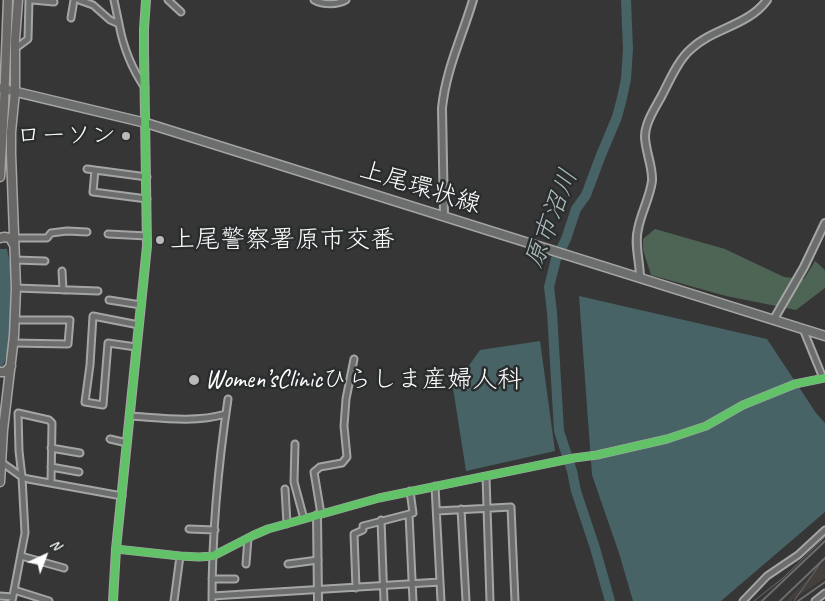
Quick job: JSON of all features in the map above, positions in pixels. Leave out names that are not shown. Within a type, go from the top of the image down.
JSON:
[{"type":"main road","points":[[0,177],[2,88],[8,0]]},
{"type":"main road","points":[[0,482],[3,430],[13,343],[16,288],[11,132],[18,0]]},
{"type":"main road","name":"上尾環状線","points":[[2,88],[146,123],[825,336]]},
{"type":"main road","points":[[0,238],[10,238],[14,241]]},
{"type":"main road","points":[[0,372],[5,372],[10,366]]},
{"type":"street","points":[[16,48],[28,39],[31,0],[54,2]]},
{"type":"street","points":[[71,18],[74,0]]},
{"type":"street","points":[[79,0],[93,5],[110,20],[118,24]]},
{"type":"street","points":[[114,0],[122,42],[145,88]]},
{"type":"street","points":[[113,601],[116,548],[147,236],[144,29],[146,0]]},
{"type":"street","points":[[168,0],[181,12]]},
{"type":"street","points":[[314,0],[326,3],[342,3],[346,0]]},
{"type":"street","points":[[444,216],[442,108],[444,92],[450,67],[473,0]]},
{"type":"street","points":[[640,278],[636,240],[637,230],[651,186],[652,168],[645,135],[650,118],[688,51],[705,38],[753,14],[767,0]]},
{"type":"street","points":[[87,169],[146,177]]},
{"type":"street","points":[[95,170],[93,192],[147,199]]},
{"type":"street","points":[[774,319],[804,267],[825,223]]},
{"type":"street","points":[[14,241],[47,238],[51,233],[67,231],[87,232]]},
{"type":"street","points":[[108,234],[147,236]]},
{"type":"street","points":[[15,260],[45,261]]},
{"type":"street","points":[[62,270],[63,290]]},
{"type":"street","points":[[16,288],[98,291]]},
{"type":"street","points":[[110,300],[141,305]]},
{"type":"street","points":[[136,347],[108,343],[102,405],[85,402],[93,316],[138,325]]},
{"type":"street","points":[[13,343],[68,344],[70,320],[14,320]]},
{"type":"street","points":[[116,548],[199,558],[213,556],[268,529],[379,498],[667,439],[706,426],[743,405],[795,384],[824,378],[803,329]]},
{"type":"street","points":[[318,601],[319,514],[314,472],[320,467],[342,463],[347,457],[344,426],[346,399],[354,359]]},
{"type":"street","points":[[228,399],[214,530],[212,599],[440,582]]},
{"type":"street","points":[[0,596],[12,599],[25,533],[22,477],[18,451],[18,413],[49,420],[52,423],[51,484]]},
{"type":"street","points":[[130,416],[194,420],[226,414]]},
{"type":"street","points":[[110,439],[127,443]]},
{"type":"street","points":[[295,444],[294,482],[304,519]]},
{"type":"street","points":[[51,448],[80,453]]},
{"type":"street","points":[[1,462],[22,477],[122,496]]},
{"type":"street","points":[[51,467],[79,472]]},
{"type":"street","points":[[486,476],[490,601]]},
{"type":"street","points":[[435,486],[441,601]]},
{"type":"street","points":[[285,489],[287,524]]},
{"type":"street","points":[[356,588],[354,534],[364,530],[363,526],[413,513],[410,492]]},
{"type":"street","points":[[437,511],[511,507],[516,601]]},
{"type":"street","points":[[461,509],[466,601]]},
{"type":"street","points":[[409,514],[413,601]]},
{"type":"street","points":[[381,520],[384,601]]},
{"type":"street","points":[[189,529],[214,530]]},
{"type":"street","points":[[742,601],[767,576],[798,555],[825,530]]},
{"type":"street","points":[[246,564],[248,538]]},
{"type":"street","points":[[21,556],[64,568]]},
{"type":"street","points":[[174,601],[180,556]]},
{"type":"street","points":[[288,564],[318,560]]},
{"type":"street","points":[[212,580],[235,579]]},
{"type":"street","points":[[14,590],[48,601]]},
{"type":"street","points":[[815,601],[825,593]]},
{"type":"shaded area","points":[[825,561],[825,578],[791,601],[786,601]]},
{"type":"green space","points":[[655,229],[725,249],[784,277],[804,279],[815,261],[825,270],[825,288],[796,310],[726,296],[651,275],[643,250],[643,239]]},
{"type":"water","points":[[0,249],[7,249],[12,275],[12,301],[10,334],[6,357],[4,364],[0,368]]},
{"type":"water","points":[[579,296],[767,339],[816,413],[825,423],[825,512],[721,601],[633,601],[619,553],[592,475]]},
{"type":"water","points":[[540,341],[555,451],[466,471],[453,388],[480,350]]},
{"type":"waterway","name":"原市沼川","points":[[610,601],[559,431],[549,287],[556,259],[566,239],[576,209],[586,195],[617,117],[626,79],[628,49],[626,0]]},
{"type":"tram line","points":[[754,601],[783,578],[825,537]]},
{"type":"tram line","points":[[794,601],[825,557]]},
{"type":"railway","points":[[762,601],[825,541]]},
{"type":"railway","points":[[780,601],[825,558]]},
{"type":"railway","points":[[798,601],[825,582]]},
{"type":"cycle path","points":[[113,601],[116,549],[147,246],[144,52],[146,0]]},
{"type":"cycle path","points":[[116,549],[180,556],[213,556],[268,529],[379,498],[574,458],[597,455],[667,439],[706,426],[743,405],[795,384],[825,378]]},
{"type":"place","name":"ローソン","points":[[126,136]]},
{"type":"place","name":"上尾警察署原市交番","points":[[160,240]]},
{"type":"place","name":"Women’sClinicひらしま産婦人科","points":[[194,380]]}]
